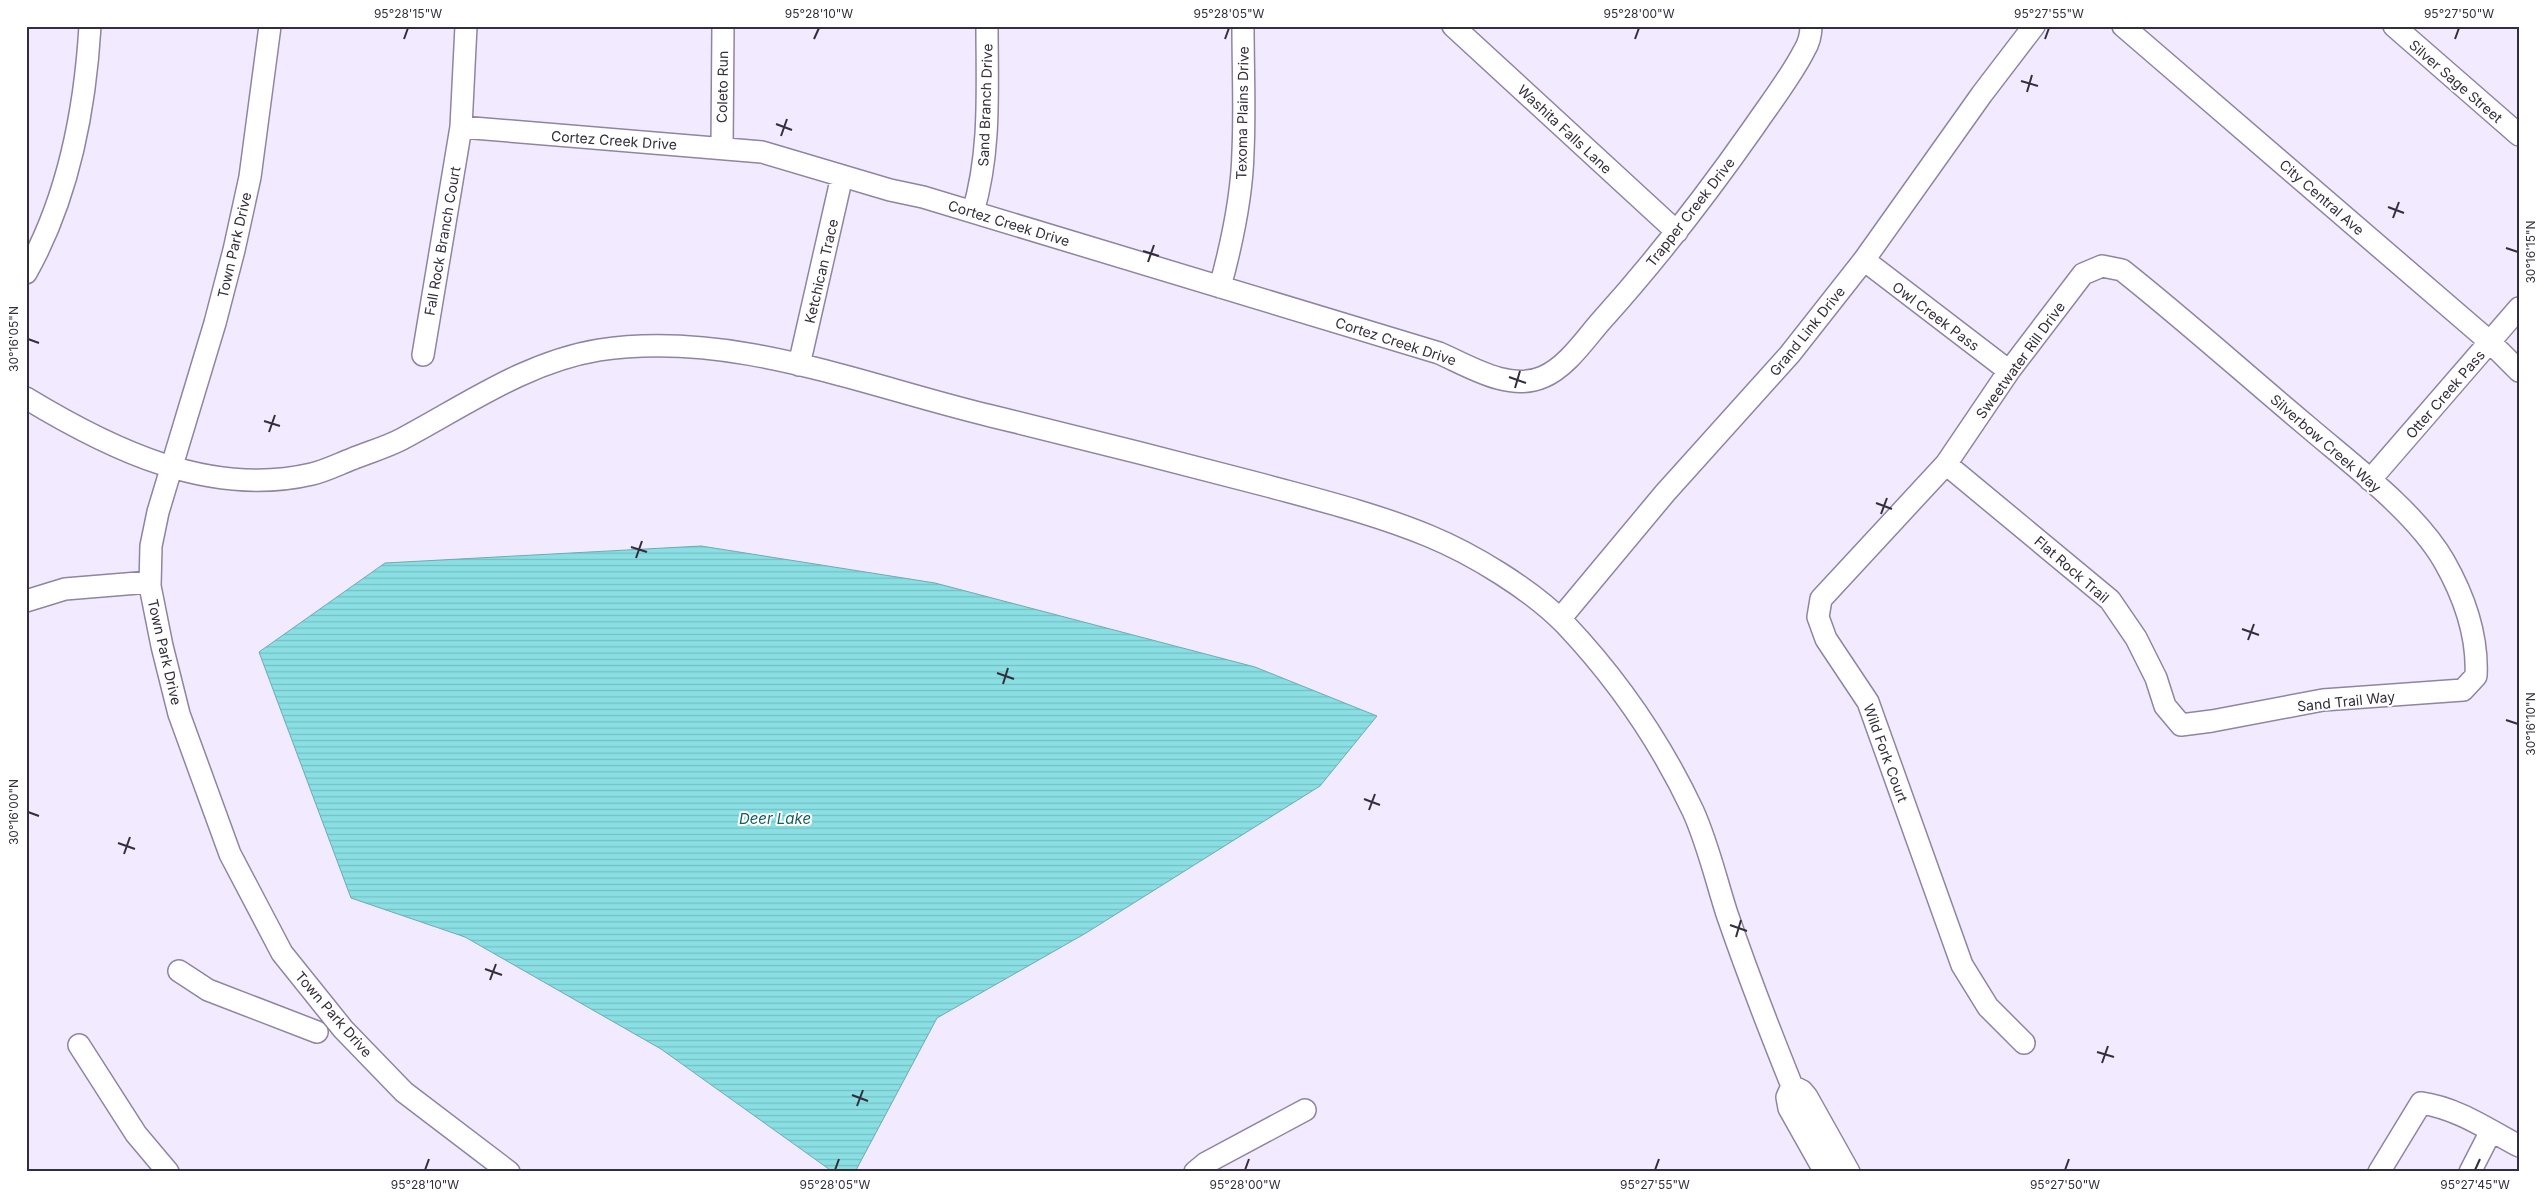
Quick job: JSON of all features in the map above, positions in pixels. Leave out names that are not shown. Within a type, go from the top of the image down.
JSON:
[{"type":"street","points":[[26,273],[69,172],[88,69],[90,26]]},
{"type":"street","name":"Town Park Drive","points":[[270,26],[250,177],[234,250],[215,322],[158,512],[151,546],[150,582],[162,646],[179,714],[230,854],[282,953],[343,1029],[404,1092],[509,1172]]},
{"type":"street","name":"Fall Rock Branch Court","points":[[423,355],[462,127],[466,26]]},
{"type":"street","name":"Coleto Run","points":[[722,148],[723,26]]},
{"type":"street","name":"Sand Branch Drive","points":[[973,212],[984,166],[987,139],[987,26]]},
{"type":"street","name":"Texoma Plains Drive","points":[[1220,286],[1232,241],[1241,182],[1243,152],[1243,26]]},
{"type":"street","name":"Washita Falls Lane","points":[[1453,26],[1677,232]]},
{"type":"street","name":"Trapper Creek Drive","points":[[1542,378],[1564,363],[1677,232],[1718,178],[1800,58],[1811,37],[1812,26]]},
{"type":"street","name":"Grand Link Drive","points":[[1560,619],[1665,493],[1790,354],[1864,260],[1982,94],[2034,26]]},
{"type":"street","name":"City Central Ave","points":[[2123,26],[2490,342],[2519,371]]},
{"type":"street","name":"Silver Sage Street","points":[[2394,26],[2519,135]]},
{"type":"street","name":"Cortez Creek Drive","points":[[462,127],[570,138],[762,152],[973,212],[1220,286],[1439,354],[1499,378],[1521,382],[1542,378]]},
{"type":"street","name":"Ketchican Trace","points":[[799,365],[842,176]]},
{"type":"street","name":"Owl Creek Pass","points":[[1864,260],[2009,371]]},
{"type":"street","name":"Sweetwater Rill Drive","points":[[1946,464],[2009,371],[2083,274],[2102,266]]},
{"type":"street","name":"Silverbow Creek Way","points":[[2102,266],[2122,270],[2370,480],[2424,533],[2444,561],[2465,608],[2477,651],[2476,676]]},
{"type":"street","name":"Otter Creek Pass","points":[[2370,480],[2519,308]]},
{"type":"street","points":[[26,398],[68,423],[149,462],[225,478],[259,480],[312,474],[398,442],[466,401],[548,362],[598,351],[656,345],[712,348],[799,365],[982,414],[1221,474],[1393,522],[1435,538],[1486,564],[1560,619],[1620,688],[1672,771],[1695,816],[1744,963],[1792,1086],[1802,1091],[1807,1097],[1849,1172]]},
{"type":"street","name":"Flat Rock Trail","points":[[1946,464],[2110,600],[2136,638],[2156,678],[2165,706],[2181,725]]},
{"type":"street","name":"Wild Fork Court","points":[[1946,464],[1821,599],[1818,618],[1826,638],[1868,702],[1962,965],[1988,1007],[2024,1043]]},
{"type":"street","points":[[26,601],[65,589],[150,582]]},
{"type":"street","name":"Sand Trail Way","points":[[2181,725],[2324,700],[2463,690],[2476,676]]},
{"type":"street","points":[[179,971],[208,990],[318,1032]]},
{"type":"street","points":[[79,1044],[136,1134],[168,1172]]},
{"type":"street","points":[[1792,1086],[1787,1096],[1789,1108],[1825,1172]]},
{"type":"street","points":[[2379,1172],[2421,1103],[2436,1105],[2464,1116],[2519,1146]]},
{"type":"street","points":[[1195,1172],[1206,1163],[1305,1110]]},
{"type":"street","points":[[2470,1172],[2491,1131]]},
{"type":"water","name":"Deer Lake","points":[[701,546],[935,583],[1255,667],[1377,716],[1320,786],[1086,933],[937,1018],[855,1172],[833,1172],[661,1049],[465,937],[351,898],[259,652],[385,563]]}]
